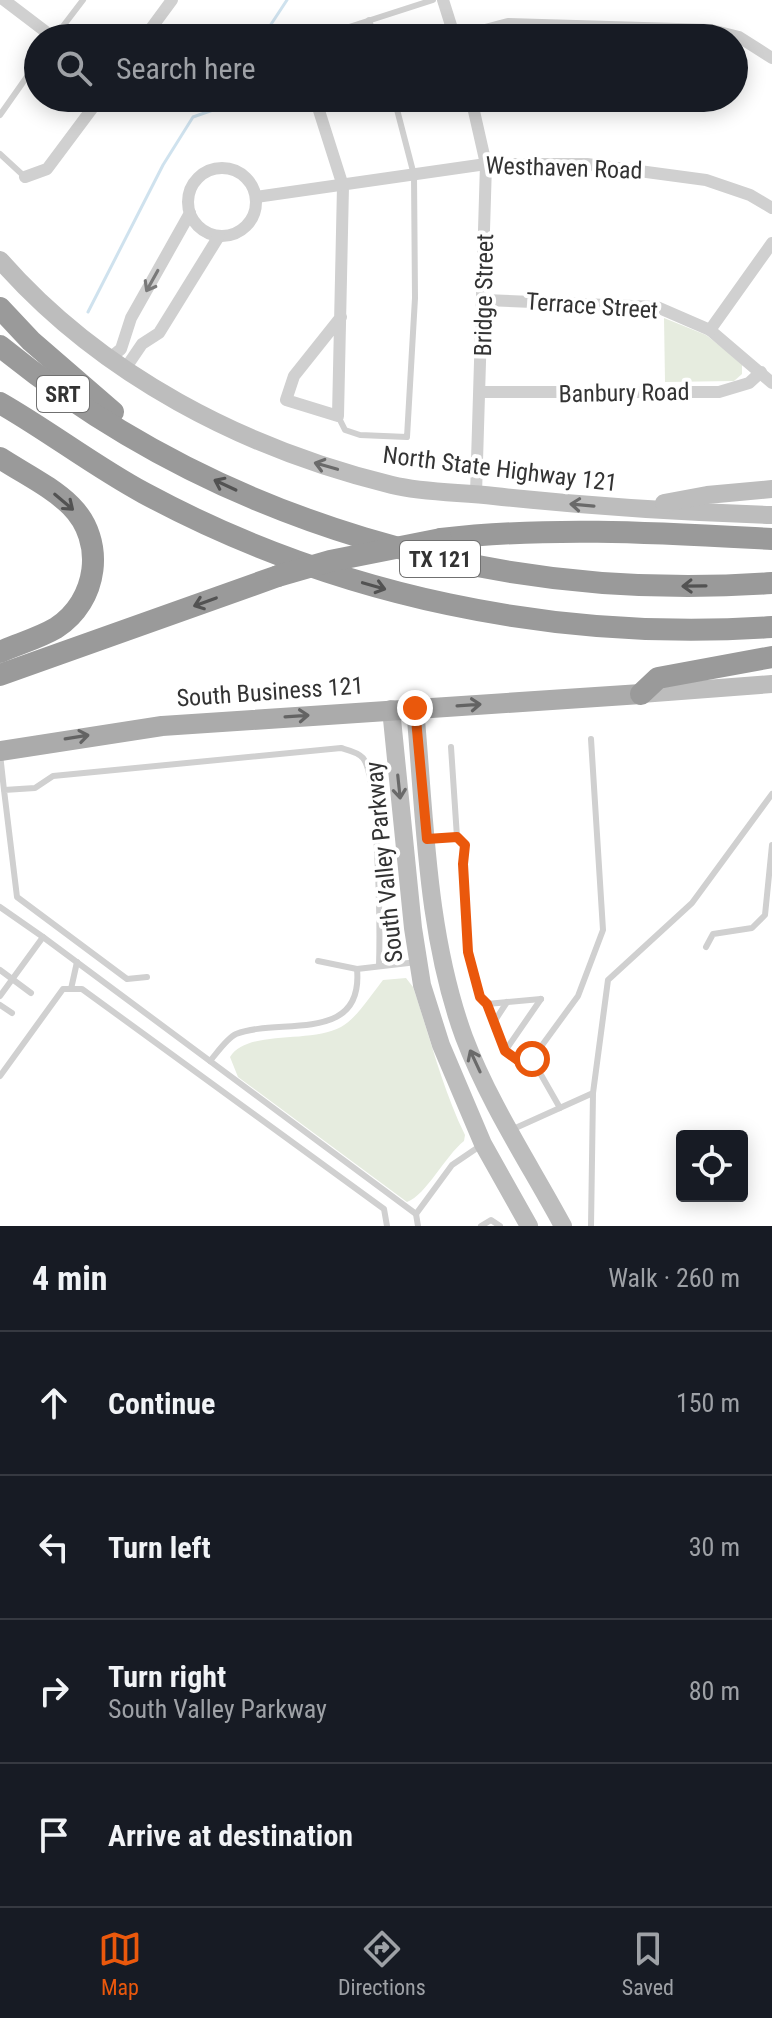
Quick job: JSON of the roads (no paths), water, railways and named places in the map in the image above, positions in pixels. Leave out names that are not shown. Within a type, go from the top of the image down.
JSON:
[{"type":"highway","points":[[0,308],[31,341],[117,415],[130,437]]},
{"type":"highway","name":"SRT","points":[[0,346],[59,391],[130,437]]},
{"type":"highway","name":"TX 121","points":[[5,405],[96,465],[183,512],[328,572],[382,588],[444,604],[561,623],[678,630],[772,627]]},
{"type":"highway","name":"TX 121","points":[[130,437],[203,475],[296,516],[422,556],[595,584],[656,587],[772,583]]},
{"type":"highway","points":[[0,458],[70,505],[83,520],[92,540],[94,559],[83,599],[71,616],[55,628],[0,652]]},
{"type":"highway","points":[[0,675],[278,576],[330,561],[441,539],[508,531],[621,531],[772,539]]},
{"type":"highway","points":[[641,694],[658,678],[772,657]]},
{"type":"main road","name":"North State Highway 121","points":[[0,260],[62,322],[118,364],[218,425],[303,459],[395,486],[638,509],[772,515]]},
{"type":"main road","points":[[638,509],[707,495],[772,489]]},
{"type":"main road","points":[[641,694],[772,684]]},
{"type":"main road","name":"South Business 121","points":[[0,751],[162,726],[641,694]]},
{"type":"main road","name":"South Valley Parkway","points":[[415,708],[437,937],[450,994],[465,1040],[563,1226]]},
{"type":"main road","name":"South Valley Parkway","points":[[391,709],[418,962],[441,1045],[483,1144],[529,1226]]},
{"type":"main road","points":[[483,1144],[511,1130]]},
{"type":"street","points":[[4,0],[36,24]]},
{"type":"street","points":[[154,24],[172,0]]},
{"type":"street","points":[[443,0],[451,24]]},
{"type":"street","points":[[748,43],[772,58]]},
{"type":"street","points":[[25,177],[47,169],[90,112]]},
{"type":"street","points":[[319,112],[343,186],[341,317],[338,416],[286,400],[294,376],[341,317]]},
{"type":"street","name":"Bridge Street","points":[[474,112],[486,164],[485,300],[476,494]]},
{"type":"street","name":"Westhaven Road","points":[[256,197],[486,164],[587,164],[706,180],[750,195],[772,208]]},
{"type":"street","points":[[214,168],[228,168],[241,173],[251,184],[256,197],[255,212],[247,226],[234,234],[219,236],[207,232],[190,213],[188,199],[192,185],[201,174],[214,168]]},
{"type":"street","points":[[118,364],[131,318],[190,213]]},
{"type":"street","points":[[118,364],[159,333],[219,236]]},
{"type":"street","points":[[710,330],[772,243]]},
{"type":"street","name":"Terrace Street","points":[[485,300],[645,305],[688,318],[710,330],[772,383]]},
{"type":"street","name":"Banbury Road","points":[[481,392],[719,392],[749,383],[761,372]]},
{"type":"lane","points":[[65,24],[83,0]]},
{"type":"lane","points":[[357,24],[433,0]]},
{"type":"lane","points":[[369,20],[370,24]]},
{"type":"lane","points":[[0,115],[24,81]]},
{"type":"lane","points":[[338,416],[345,430],[360,435],[407,437],[415,298],[414,175],[398,112]]},
{"type":"lane","points":[[0,154],[25,177]]},
{"type":"lane","points":[[451,747],[457,837],[465,845],[466,854],[463,864],[468,952],[480,997],[487,1004],[505,1051],[519,1061],[532,1059],[578,996],[603,930],[591,739]]},
{"type":"lane","points":[[4,790],[35,788],[53,776],[341,748],[356,753],[364,759],[368,769],[373,813],[380,911],[379,966]]},
{"type":"lane","points":[[0,751],[17,897],[127,979],[147,977]]},
{"type":"lane","points":[[591,1226],[593,1093],[608,980],[692,903],[772,794]]},
{"type":"lane","points":[[763,806],[772,808]]},
{"type":"lane","points":[[427,839],[457,837]]},
{"type":"lane","points":[[706,947],[713,934],[752,928],[765,915],[772,845]]},
{"type":"lane","points":[[0,907],[416,1214],[418,1226]]},
{"type":"lane","points":[[0,996],[43,937]]},
{"type":"lane","points":[[318,961],[357,969],[418,962]]},
{"type":"lane","points":[[71,989],[77,962]]},
{"type":"lane","points":[[210,1061],[235,1034],[335,1019],[349,1006],[359,988],[357,969]]},
{"type":"lane","points":[[0,970],[31,993]]},
{"type":"lane","points":[[0,1076],[63,989],[82,989],[384,1209],[387,1226]]},
{"type":"lane","points":[[487,1004],[541,999],[505,1051]]},
{"type":"lane","points":[[494,1022],[507,1002]]},
{"type":"lane","points":[[0,1005],[12,1013]]},
{"type":"lane","points":[[532,1059],[560,1108]]},
{"type":"lane","points":[[511,1130],[593,1093]]},
{"type":"lane","points":[[416,1214],[452,1165],[483,1144]]},
{"type":"lane","points":[[481,1226],[491,1220],[500,1226]]},
{"type":"waterway","points":[[271,24],[287,0]]},
{"type":"waterway","points":[[88,312],[163,165],[193,117],[207,112]]}]
